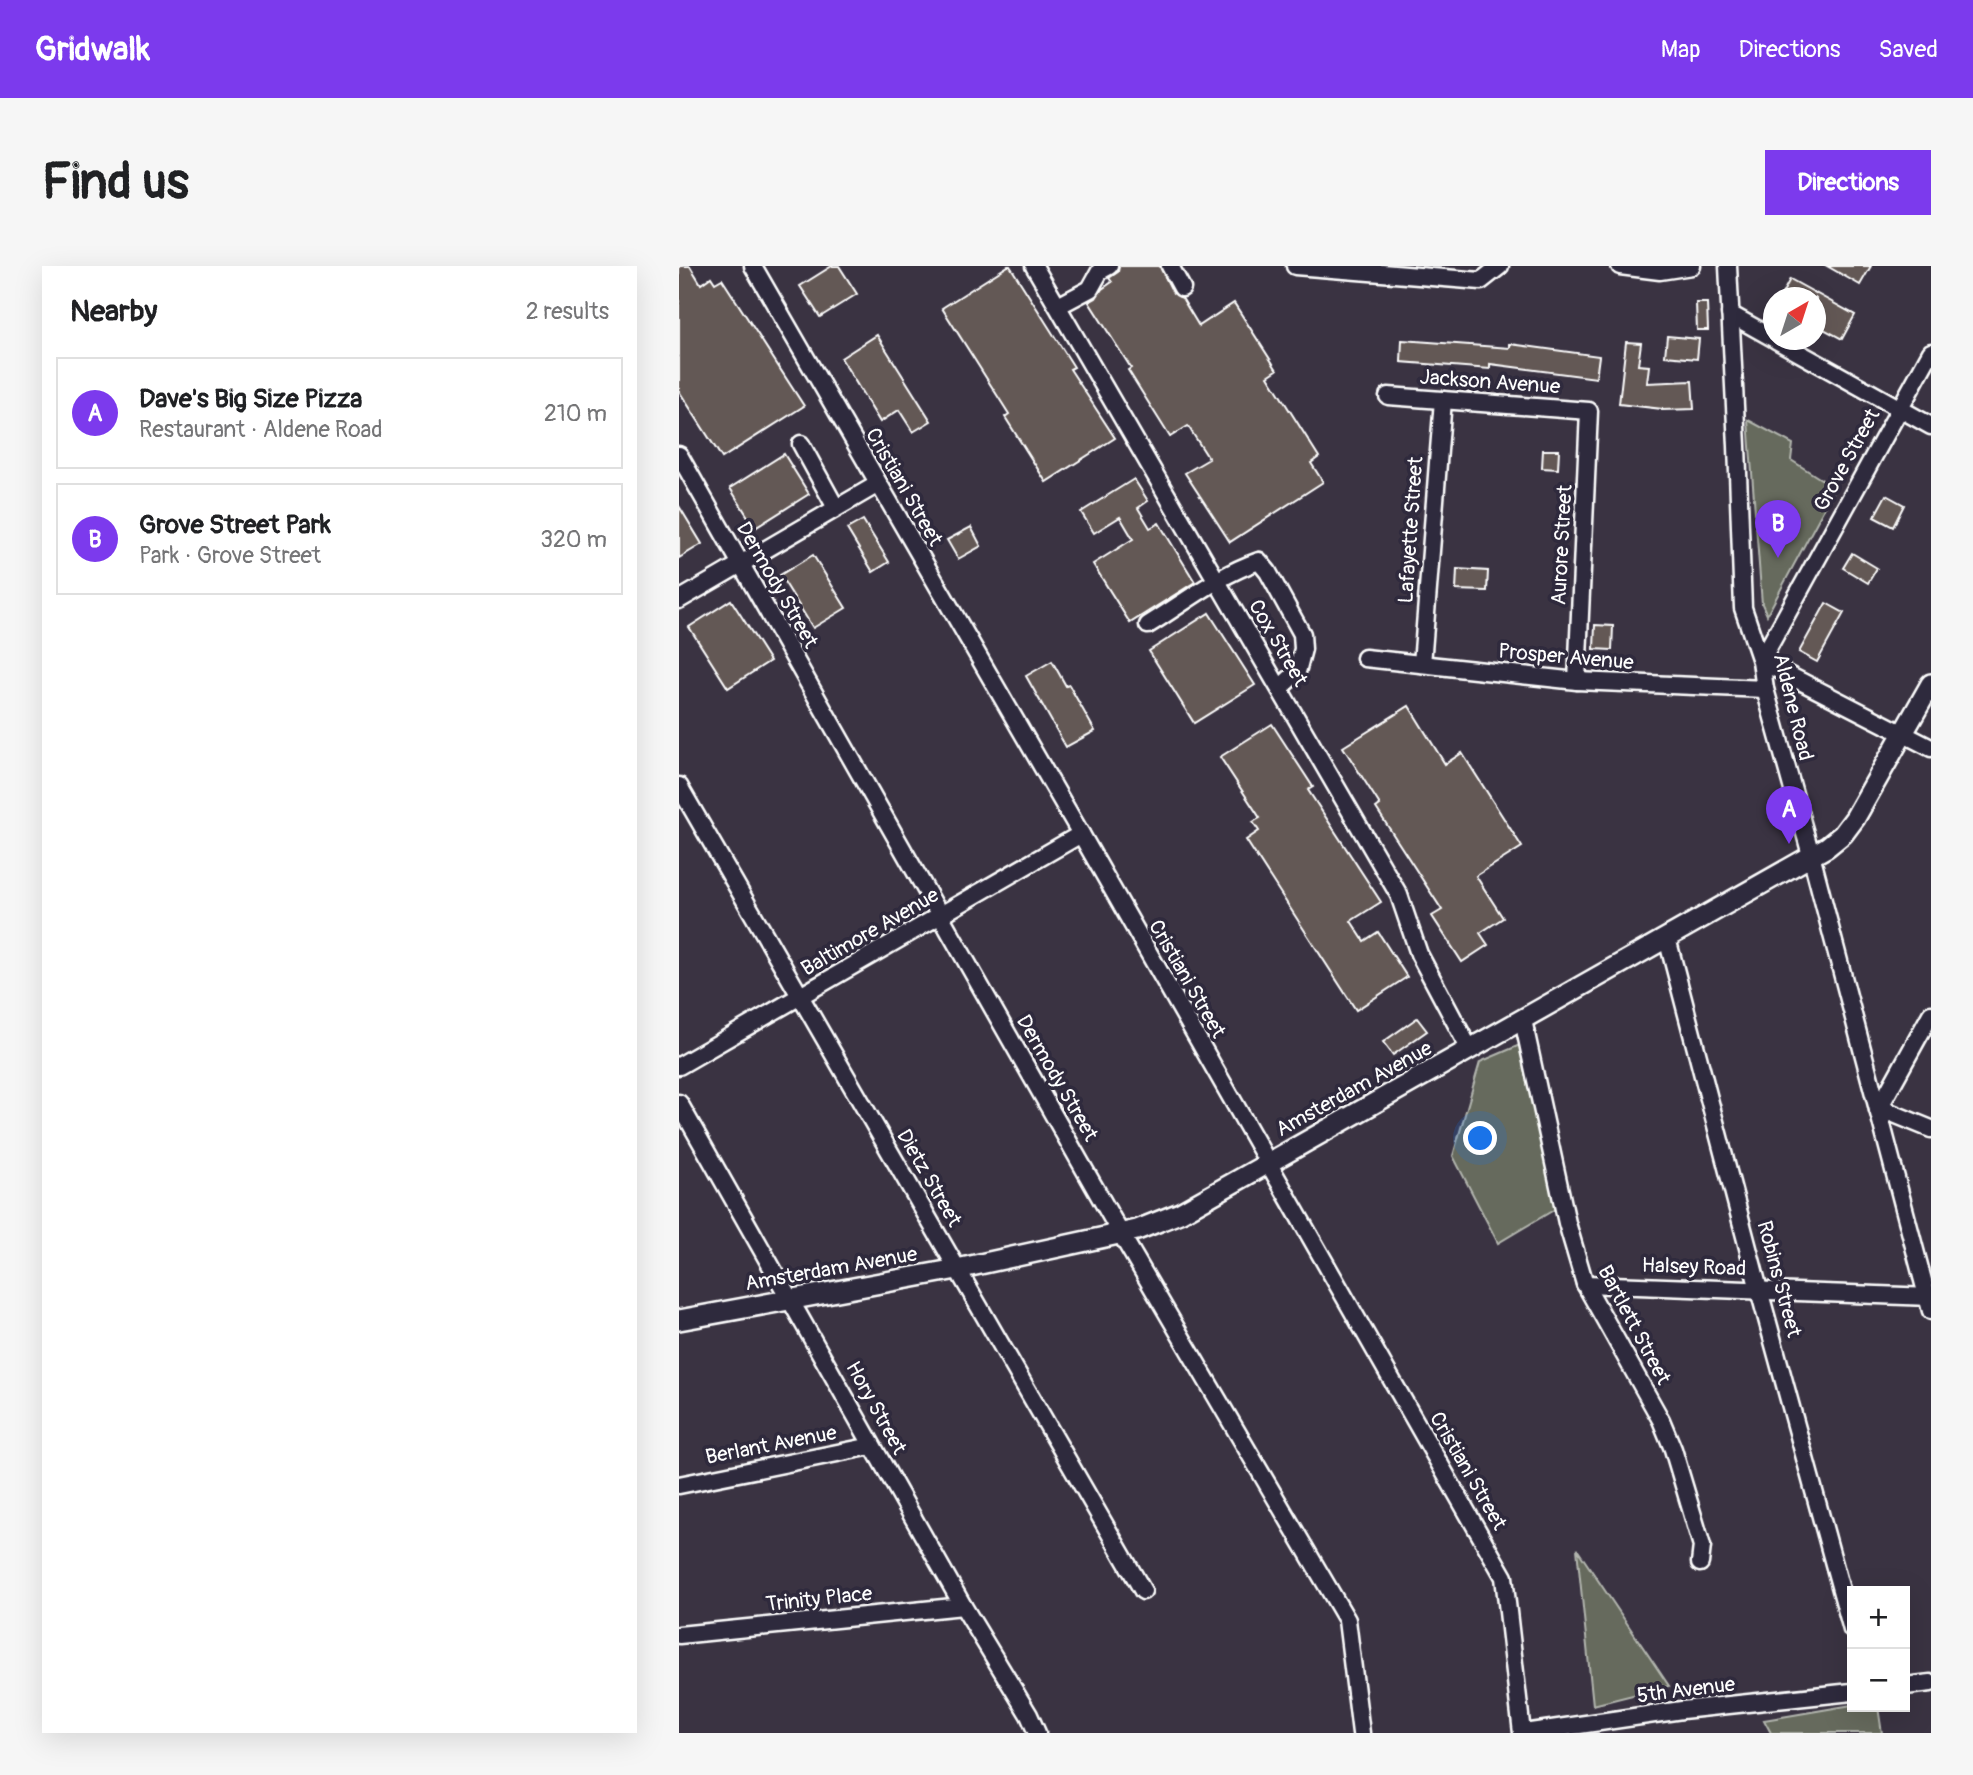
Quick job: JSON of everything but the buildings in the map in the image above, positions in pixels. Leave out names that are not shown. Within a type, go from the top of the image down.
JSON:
[{"type":"main road","name":"Amsterdam Avenue","points":[[679,1320],[957,1269],[1121,1234],[1180,1213],[1827,847],[1843,834],[1855,818],[1931,684]]},
{"type":"street","name":"Cristiani Street","points":[[753,266],[1081,834],[1504,1577],[1523,1733]]},
{"type":"street","name":"Cox Street","points":[[1035,266],[1399,895],[1419,954],[1470,1050]]},
{"type":"street","points":[[1058,306],[1090,289],[1100,271],[1109,266]]},
{"type":"street","points":[[1170,266],[1182,288]]},
{"type":"street","points":[[1295,266],[1481,281],[1500,266]]},
{"type":"street","points":[[1620,266],[1660,271],[1692,266]]},
{"type":"street","name":"Aldene Road","points":[[1728,266],[1743,608],[1761,661],[1765,689],[1930,1302]]},
{"type":"street","points":[[1730,314],[1763,332]]},
{"type":"street","points":[[1795,350],[1931,426]]},
{"type":"street","name":"Grove Street","points":[[1761,661],[1931,352]]},
{"type":"street","name":"Jackson Avenue","points":[[1388,396],[1589,411]]},
{"type":"street","name":"Lafayette Street","points":[[1422,664],[1443,400]]},
{"type":"street","name":"Aurore Street","points":[[1577,681],[1589,411]]},
{"type":"street","points":[[801,444],[836,508]]},
{"type":"street","name":"Dermody Street","points":[[679,456],[1121,1234],[1347,1620],[1361,1733]]},
{"type":"street","points":[[679,600],[878,484]]},
{"type":"street","points":[[1148,625],[1217,580],[1259,561],[1268,572],[1302,634],[1303,649],[1297,672],[1280,688]]},
{"type":"street","name":"Prosper Avenue","points":[[1365,658],[1577,681],[1765,689]]},
{"type":"street","points":[[1761,661],[1931,748]]},
{"type":"street","name":"Dietz Street","points":[[679,786],[1143,1591]]},
{"type":"street","name":"Baltimore Avenue","points":[[679,1066],[1081,834]]},
{"type":"street","name":"Robins Street","points":[[1667,938],[1847,1612]]},
{"type":"street","points":[[1878,1110],[1931,1014]]},
{"type":"street","name":"Bartlett Street","points":[[1523,1020],[1560,1192],[1585,1283],[1661,1420],[1673,1449],[1702,1546],[1700,1563]]},
{"type":"street","name":"Hory Street","points":[[679,1103],[963,1606],[1030,1715],[1037,1733]]},
{"type":"street","points":[[1878,1110],[1882,1109],[1931,1129]]},
{"type":"street","name":"Halsey Road","points":[[1585,1283],[1759,1290],[1930,1302]]},
{"type":"street","name":"Berlant Avenue","points":[[679,1485],[872,1446]]},
{"type":"street","name":"Trinity Place","points":[[679,1635],[963,1606]]},
{"type":"street","points":[[1910,1685],[1931,1683]]},
{"type":"street","name":"5th Avenue","points":[[1523,1733],[1682,1710],[1847,1693]]},
{"type":"green space","points":[[1748,420],[1793,444],[1791,460],[1835,488],[1767,615],[1762,604]]},
{"type":"green space","points":[[1520,1045],[1557,1208],[1498,1243],[1453,1156],[1480,1062]]},
{"type":"green space","points":[[1577,1549],[1669,1686],[1593,1705]]},
{"type":"green space","points":[[1847,1706],[1847,1712],[1879,1712],[1882,1733],[1771,1733],[1764,1720]]},
{"type":"place","name":"Grove Street Park","points":[[1778,558]]},
{"type":"place","name":"Dave's Big Size Pizza","points":[[1789,844]]}]
